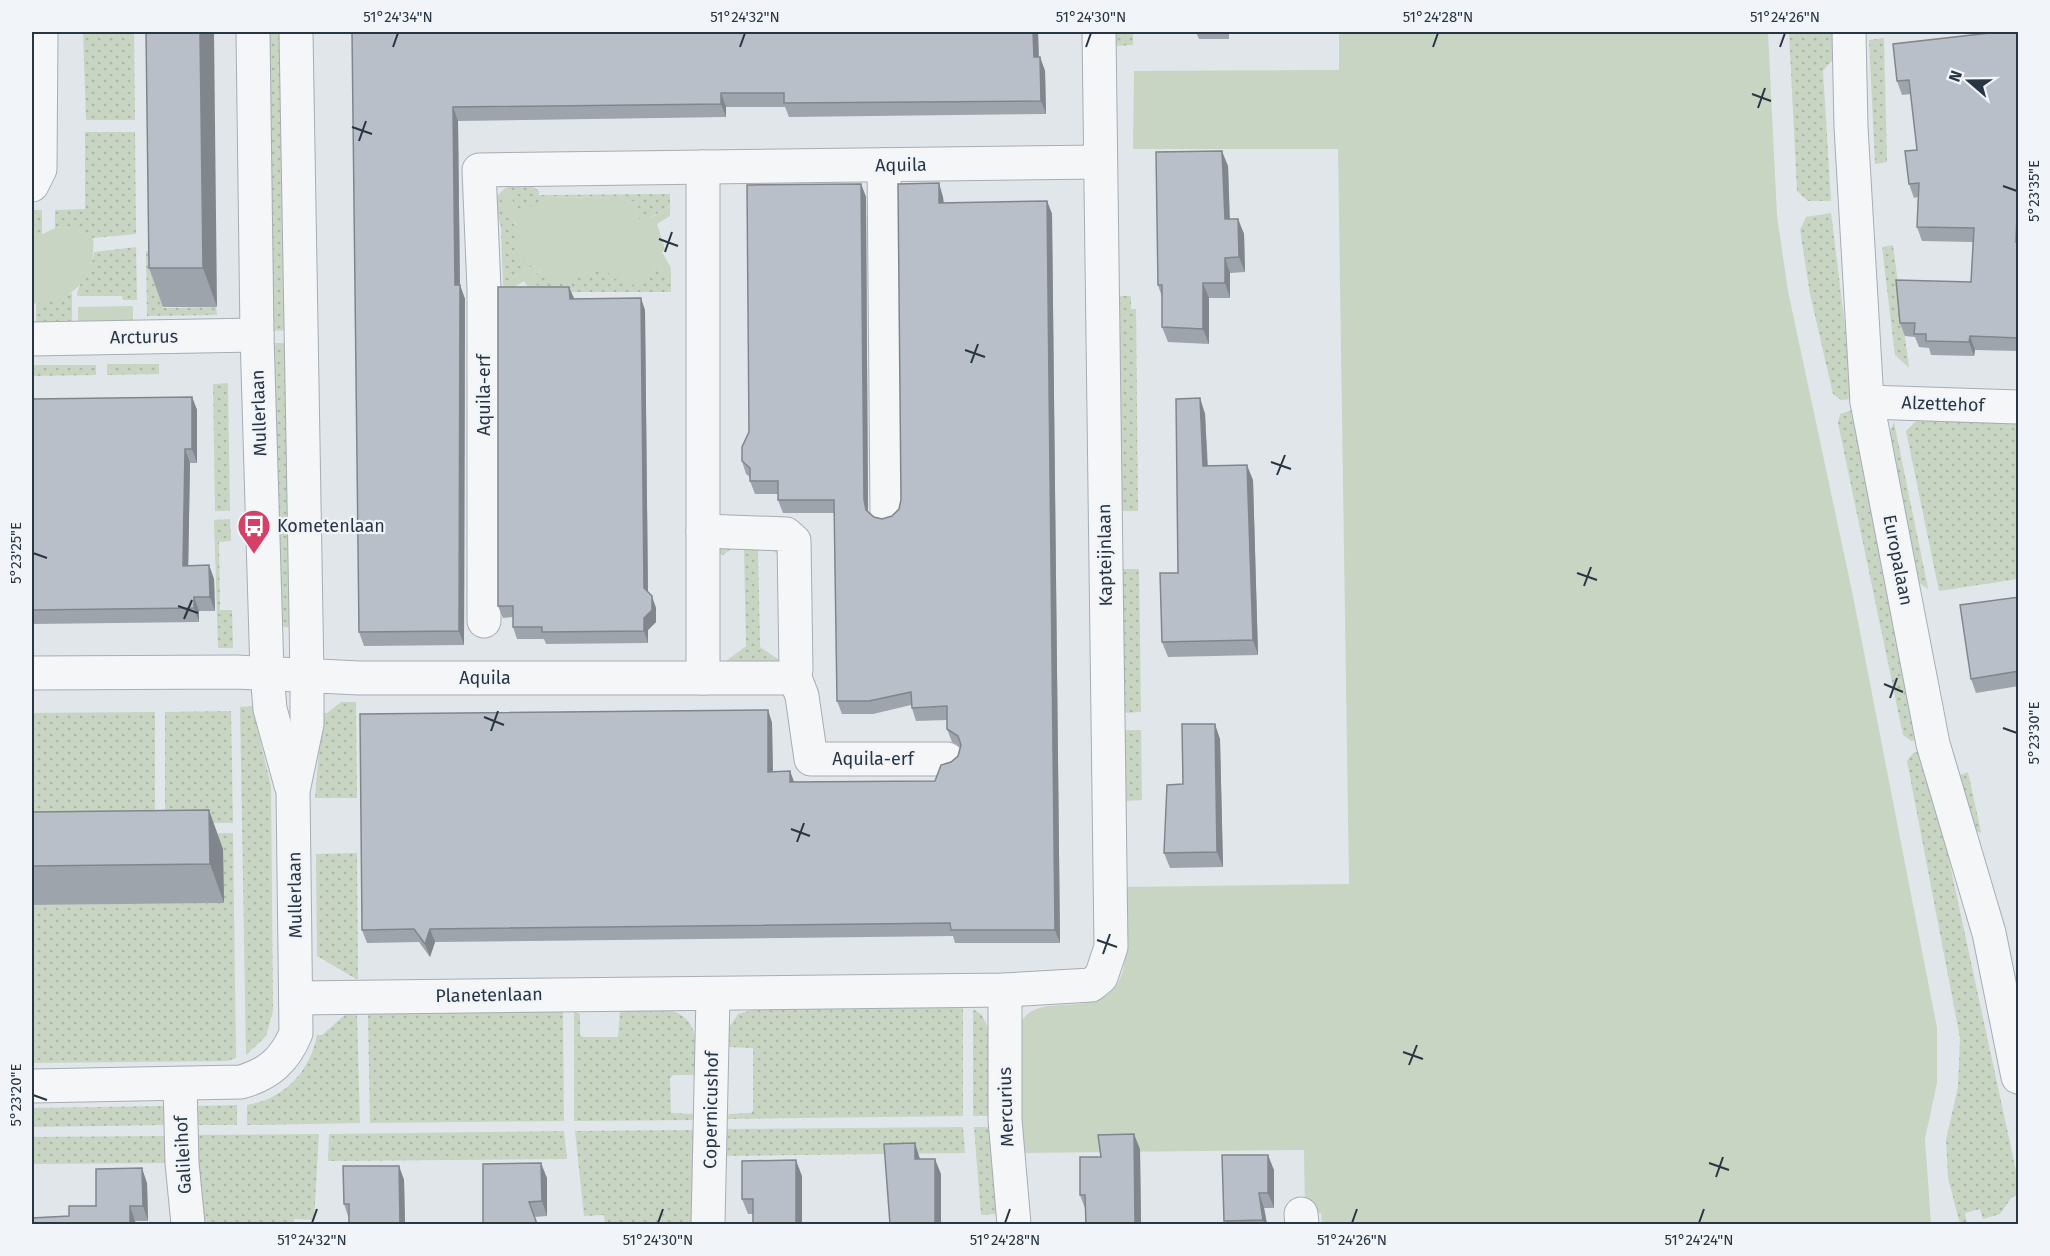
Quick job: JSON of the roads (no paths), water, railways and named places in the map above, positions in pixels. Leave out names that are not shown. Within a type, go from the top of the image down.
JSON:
[{"type":"street","points":[[32,185],[40,169],[41,32]]},
{"type":"street","name":"Mullerlaan","points":[[253,32],[257,335],[267,673],[270,709],[293,791]]},
{"type":"street","name":"Mullerlaan","points":[[296,32],[307,677],[307,724],[293,791],[296,998]]},
{"type":"street","name":"Kapteijnlaan","points":[[1005,990],[1091,985],[1101,977],[1111,947],[1099,32]]},
{"type":"street","name":"Europalaan","points":[[1849,32],[1851,127],[1867,402],[1934,744],[1989,933],[2019,1077]]},
{"type":"street","name":"Aquila","points":[[479,170],[1099,162]]},
{"type":"street","points":[[884,165],[887,513]]},
{"type":"street","points":[[703,167],[703,678]]},
{"type":"street","name":"Aquila-erf","points":[[479,170],[484,289],[484,621]]},
{"type":"street","name":"Arcturus","points":[[32,339],[257,335]]},
{"type":"street","name":"Alzettehof","points":[[1867,402],[2019,407]]},
{"type":"street","points":[[703,531],[786,534],[794,541],[796,670],[794,675]]},
{"type":"street","points":[[32,673],[267,673]]},
{"type":"street","name":"Aquila","points":[[267,673],[307,677],[789,678],[794,675]]},
{"type":"street","name":"Aquila-erf","points":[[794,675],[802,696],[811,759],[947,759]]},
{"type":"street","name":"Planetenlaan","points":[[296,998],[1005,990]]},
{"type":"street","name":"Mercurius","points":[[1005,990],[1005,1120],[1014,1224]]},
{"type":"street","name":"Copernicushof","points":[[708,1224],[713,995]]},
{"type":"street","points":[[32,1086],[241,1082],[258,1077],[289,1051],[296,1033],[296,998]]},
{"type":"street","name":"Galileihof","points":[[180,1084],[182,1163],[188,1224]]},
{"type":"place","name":"Kometenlaan","points":[[254,555]]}]
